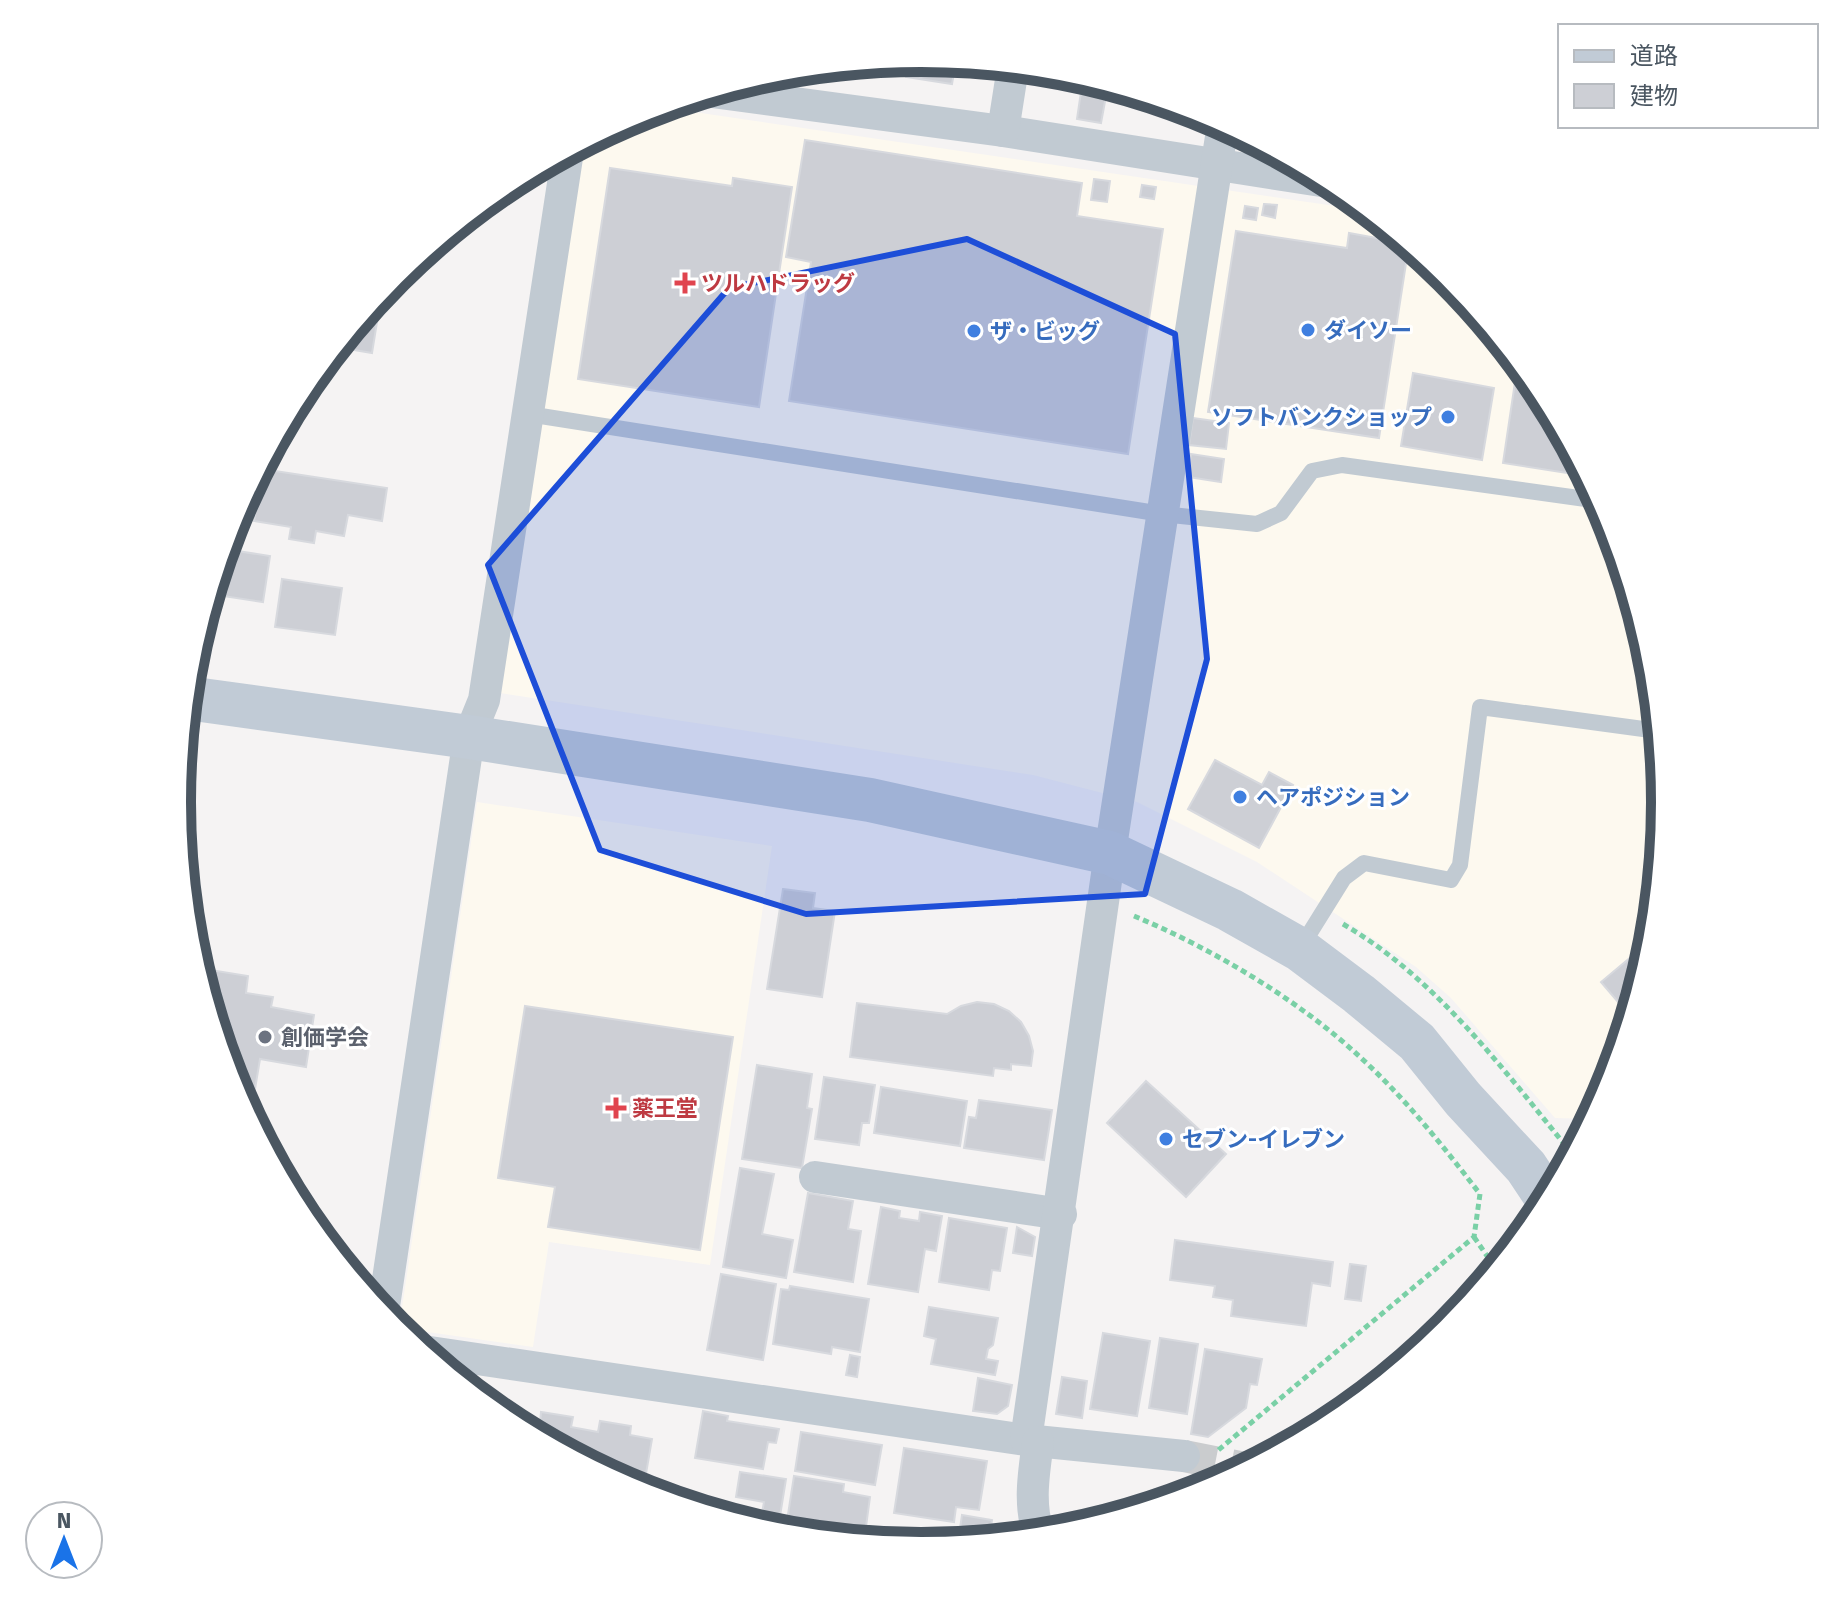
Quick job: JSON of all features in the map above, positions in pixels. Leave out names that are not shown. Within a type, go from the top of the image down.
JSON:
[{"type":"street","points":[[1003,131],[1011,78]]},
{"type":"street","points":[[738,96],[1003,131],[1298,178]]},
{"type":"street","points":[[1036,1523],[1032,1441],[1061,1214],[1110,853],[1221,137]]},
{"type":"street","points":[[385,1297],[469,737],[484,700],[566,165]]},
{"type":"street","points":[[198,700],[469,737],[870,800],[1110,853],[1230,910],[1299,949],[1417,1042],[1463,1099],[1526,1167],[1540,1188]]},
{"type":"street","points":[[815,1177],[1061,1214]]},
{"type":"street","points":[[444,1354],[1190,1466]]},
{"type":"lane","points":[[528,414],[1162,514],[1257,524],[1281,513],[1312,471],[1342,465],[1585,499]]},
{"type":"lane","points":[[1299,949],[1344,878],[1364,863],[1451,880],[1460,865],[1480,707],[1647,730]]},
{"type":"path","points":[[1103,903],[1159,926],[1234,965],[1359,1056],[1433,1133],[1480,1194],[1474,1237],[1489,1259]]},
{"type":"path","points":[[1167,1489],[1190,1466],[1474,1237]]},
{"type":"highlighted area","points":[[967,239],[1175,334],[1207,659],[1145,894],[806,914],[600,850],[488,565],[729,288]]},
{"type":"shaded area","points":[[686,111],[1344,207],[1402,253],[1437,286],[1500,358],[1528,396],[1576,479],[1612,567],[1626,613],[1645,707],[1651,802],[1645,897],[1626,991],[1612,1037],[1579,1119],[1555,1118],[1451,998],[1416,967],[1257,862],[1137,802],[1033,775],[500,693],[582,156]]},
{"type":"shaded area","points":[[477,802],[772,846],[710,1265],[549,1242],[533,1347],[419,1331],[401,1314]]},
{"type":"building","points":[[907,73],[954,73],[952,84],[906,77]]},
{"type":"building","points":[[1081,92],[1106,96],[1101,123],[1077,119]]},
{"type":"building","name":"ザ・ビッグ","points":[[805,140],[1082,183],[1077,216],[1163,229],[1128,454],[789,401],[811,262],[786,257]]},
{"type":"building","name":"ツルハドラッグ","points":[[610,168],[732,186],[733,178],[792,187],[759,407],[578,379]]},
{"type":"building","points":[[1094,179],[1110,181],[1107,202],[1091,200]]},
{"type":"building","points":[[1142,185],[1156,187],[1154,199],[1140,197]]},
{"type":"building","points":[[1264,204],[1277,205],[1275,218],[1262,215]]},
{"type":"building","points":[[1245,206],[1258,208],[1256,220],[1243,218]]},
{"type":"building","name":"ダイソー","points":[[1236,231],[1347,248],[1349,233],[1386,240],[1407,258],[1379,438],[1208,412]]},
{"type":"building","points":[[378,314],[372,353],[349,349]]},
{"type":"building","name":"ソフトバンクショップ","points":[[1413,373],[1494,388],[1482,460],[1401,446]]},
{"type":"building","points":[[1515,379],[1573,474],[1503,463]]},
{"type":"building","points":[[1193,418],[1229,423],[1226,449],[1189,445]]},
{"type":"building","points":[[1191,454],[1224,459],[1221,482],[1188,477]]},
{"type":"building","points":[[271,470],[387,488],[382,521],[348,515],[344,536],[316,531],[314,543],[289,539],[291,527],[254,521],[257,499]]},
{"type":"building","points":[[236,551],[270,556],[263,602],[221,596]]},
{"type":"building","points":[[282,579],[342,588],[335,635],[275,627]]},
{"type":"building","name":"ヘアポジション","points":[[1215,760],[1262,785],[1269,772],[1293,785],[1259,848],[1188,809]]},
{"type":"building","points":[[783,889],[815,893],[813,908],[835,911],[822,997],[767,989]]},
{"type":"building","points":[[1635,954],[1621,1006],[1601,982]]},
{"type":"building","name":"創価学会","points":[[211,970],[248,976],[246,993],[273,997],[271,1007],[314,1015],[306,1067],[260,1059],[254,1095],[230,1037]]},
{"type":"building","points":[[977,1002],[994,1004],[1009,1011],[1021,1022],[1033,1051],[1031,1066],[1011,1064],[1011,1070],[994,1068],[993,1076],[850,1057],[857,1003],[947,1014]]},
{"type":"building","name":"薬王堂","points":[[525,1006],[733,1037],[700,1250],[548,1227],[555,1187],[498,1178]]},
{"type":"building","points":[[757,1065],[812,1074],[807,1108],[812,1109],[802,1168],[742,1159]]},
{"type":"building","points":[[824,1077],[875,1085],[869,1123],[862,1123],[859,1145],[815,1139]]},
{"type":"building","name":"セブン-イレブン","points":[[1146,1081],[1226,1154],[1186,1197],[1107,1123]]},
{"type":"building","points":[[881,1087],[967,1101],[960,1146],[874,1133]]},
{"type":"building","points":[[979,1100],[1052,1110],[1044,1160],[964,1148],[969,1117],[976,1118]]},
{"type":"building","points":[[740,1168],[774,1174],[762,1234],[793,1240],[786,1278],[723,1267]]},
{"type":"building","points":[[808,1193],[853,1201],[848,1229],[861,1231],[853,1282],[794,1272]]},
{"type":"building","points":[[881,1207],[900,1211],[899,1218],[919,1221],[920,1212],[942,1216],[936,1251],[925,1249],[918,1292],[868,1284]]},
{"type":"building","points":[[949,1218],[1007,1228],[1000,1271],[992,1270],[989,1290],[939,1282]]},
{"type":"building","points":[[1017,1227],[1035,1237],[1032,1256],[1013,1253]]},
{"type":"building","points":[[1175,1240],[1333,1262],[1330,1286],[1312,1283],[1306,1326],[1231,1316],[1233,1300],[1213,1297],[1215,1286],[1170,1280]]},
{"type":"building","points":[[1350,1264],[1366,1266],[1361,1301],[1345,1299]]},
{"type":"building","points":[[721,1274],[776,1284],[763,1360],[707,1350]]},
{"type":"building","points":[[790,1286],[869,1299],[860,1352],[832,1347],[831,1354],[773,1344],[781,1289],[789,1290]]},
{"type":"building","points":[[929,1307],[998,1318],[993,1345],[988,1349],[986,1359],[998,1361],[995,1375],[931,1364],[936,1339],[924,1336]]},
{"type":"building","points":[[1103,1333],[1150,1341],[1137,1416],[1090,1409]]},
{"type":"building","points":[[1160,1338],[1198,1344],[1187,1414],[1149,1408]]},
{"type":"building","points":[[1205,1349],[1262,1359],[1257,1385],[1250,1384],[1246,1408],[1208,1437],[1191,1434]]},
{"type":"building","points":[[850,1355],[860,1357],[857,1377],[846,1375]]},
{"type":"building","points":[[1062,1377],[1087,1381],[1082,1418],[1056,1414]]},
{"type":"building","points":[[978,1378],[1012,1385],[1008,1406],[997,1414],[973,1411]]},
{"type":"building","points":[[703,1411],[728,1416],[727,1421],[779,1429],[776,1443],[768,1442],[763,1469],[695,1458]]},
{"type":"building","points":[[541,1412],[573,1417],[571,1427],[598,1432],[600,1421],[631,1426],[630,1435],[652,1439],[645,1477],[598,1457],[539,1424]]},
{"type":"building","points":[[801,1432],[882,1445],[875,1485],[795,1471]]},
{"type":"building","points":[[904,1448],[987,1461],[979,1510],[956,1507],[954,1522],[894,1513]]},
{"type":"building","points":[[740,1472],[786,1479],[780,1516],[762,1513],[764,1502],[736,1497]]},
{"type":"building","points":[[794,1476],[844,1484],[843,1492],[870,1497],[866,1529],[787,1519]]},
{"type":"building","points":[[962,1515],[992,1520],[991,1528],[960,1530]]},
{"type":"tunnel","points":[[1184,1456],[1227,1464]]},
{"type":"place","name":"ツルハドラッグ","points":[[685,283]]},
{"type":"place","name":"ダイソー","points":[[1308,330]]},
{"type":"place","name":"ザ・ビッグ","points":[[974,331]]},
{"type":"place","name":"ソフトバンクショップ","points":[[1448,417]]},
{"type":"place","name":"ヘアポジション","points":[[1240,797]]},
{"type":"place","name":"創価学会","points":[[265,1037]]},
{"type":"place","name":"薬王堂","points":[[616,1108]]},
{"type":"place","name":"セブン-イレブン","points":[[1166,1139]]}]
